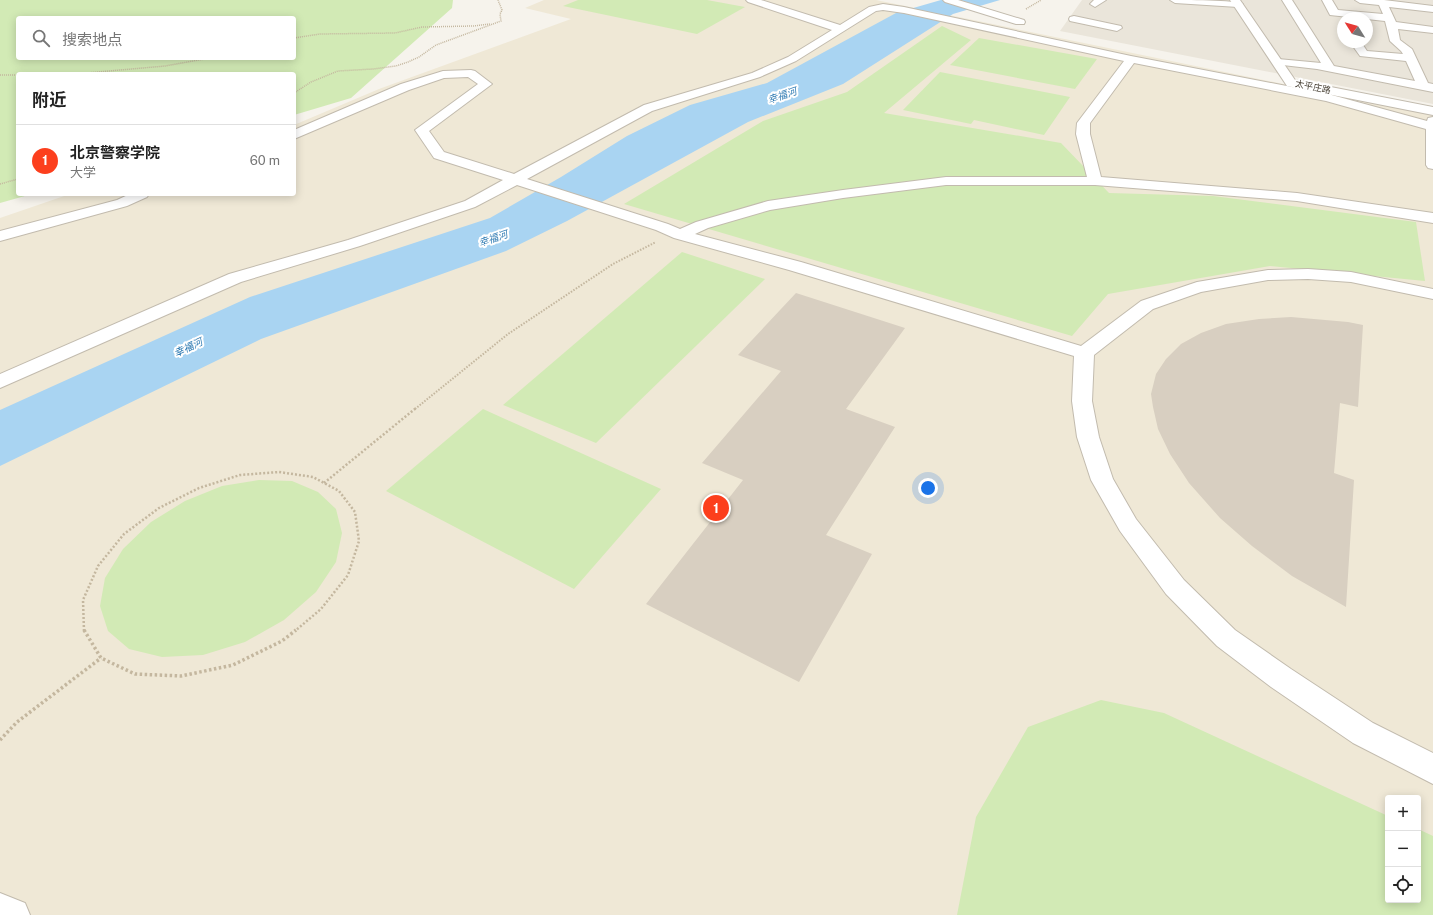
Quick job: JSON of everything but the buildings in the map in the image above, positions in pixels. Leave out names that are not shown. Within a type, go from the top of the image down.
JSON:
[{"type":"street","points":[[751,0],[841,29]]},
{"type":"street","points":[[948,0],[1053,34],[1291,83]]},
{"type":"street","points":[[1175,0],[1237,2]]},
{"type":"street","points":[[1287,0],[1330,69]]},
{"type":"street","points":[[1328,0],[1336,19],[1390,22],[1433,30]]},
{"type":"street","points":[[1362,0],[1383,3],[1403,3],[1433,9],[1430,0]]},
{"type":"street","name":"太平庄路","points":[[1237,2],[1291,83],[1433,111]]},
{"type":"street","points":[[1383,3],[1395,41],[1406,49],[1409,58],[1428,87]]},
{"type":"street","points":[[0,382],[235,278],[354,243],[470,204],[648,108],[756,75],[792,59],[873,9],[883,7],[904,10],[1131,59],[1328,98],[1433,125],[1433,165]]},
{"type":"street","points":[[1298,17],[1312,18]]},
{"type":"street","points":[[1074,19],[1120,25],[1107,38]]},
{"type":"street","points":[[1360,48],[1376,77]]},
{"type":"street","points":[[1364,54],[1409,58]]},
{"type":"street","points":[[1095,181],[1083,134],[1084,123],[1131,59]]},
{"type":"street","points":[[1278,62],[1330,69],[1428,87]]},
{"type":"street","points":[[296,134],[405,87],[443,75],[471,73],[486,84],[422,130],[439,155],[662,227],[680,235],[795,266],[1084,353]]},
{"type":"street","points":[[680,235],[702,225],[768,206],[843,194],[946,181],[1095,181],[1297,197],[1433,218]]},
{"type":"street","points":[[0,236],[122,203],[138,196]]},
{"type":"street","points":[[1084,353],[1147,305],[1197,287],[1268,275],[1308,274],[1351,277],[1433,294]]},
{"type":"street","points":[[1084,353],[1082,401],[1088,437],[1102,480],[1128,525],[1175,587],[1226,638],[1275,673],[1363,733],[1433,769]]},
{"type":"street","points":[[0,910],[13,915]]},
{"type":"path","points":[[296,92],[311,82],[338,71],[373,69],[396,66],[408,62],[419,57],[436,45],[501,21],[500,14],[502,10],[498,0]]},
{"type":"path","points":[[296,38],[320,34],[395,33],[422,27],[473,26],[495,23]]},
{"type":"path","points":[[98,72],[165,66],[199,60]]},
{"type":"path","points":[[0,75],[16,75]]},
{"type":"path","points":[[0,184],[16,180]]},
{"type":"path","points":[[324,483],[508,334],[613,264],[655,242],[680,235]]},
{"type":"path","points":[[279,472],[312,477],[324,483],[339,491],[355,512],[359,541],[348,575],[321,609],[282,641],[233,664],[182,676],[136,674],[101,658],[84,632],[83,600],[98,566],[124,534],[159,508],[199,488],[240,475],[279,472]]},
{"type":"path","points":[[0,740],[17,722],[101,658]]},
{"type":"shaded area","points":[[544,0],[876,0],[1433,115],[1433,915],[0,915],[0,218],[64,196],[296,196],[296,124],[379,89],[571,19],[525,8]]},
{"type":"shaded area","points":[[1082,0],[1433,0],[1433,104],[1060,31]]},
{"type":"green space","points":[[0,0],[453,0],[452,8],[351,98],[296,114],[296,72],[16,72],[16,196],[25,196],[0,203]]},
{"type":"green space","points":[[578,0],[707,0],[745,7],[697,34],[563,6]]},
{"type":"green space","points":[[942,26],[971,40],[884,113],[1061,143],[1109,193],[1213,196],[1416,222],[1425,281],[1270,266],[1108,294],[1072,336],[624,204],[763,121],[847,92]]},
{"type":"green space","points":[[979,38],[1097,59],[1075,89],[950,65]]},
{"type":"green space","points":[[940,72],[1070,97],[1044,135],[974,120],[971,124],[903,110]]},
{"type":"green space","points":[[682,252],[765,279],[596,443],[503,405]]},
{"type":"green space","points":[[483,409],[661,489],[574,589],[386,491]]},
{"type":"green space","points":[[259,480],[292,481],[318,492],[336,509],[342,533],[336,562],[316,592],[284,620],[245,642],[203,655],[162,657],[129,649],[108,631],[100,606],[105,578],[123,549],[151,522],[185,501],[222,486]]},
{"type":"green space","points":[[1101,700],[1164,713],[1385,815],[1385,903],[1421,903],[1421,830],[1433,836],[1433,915],[957,915],[976,817],[1028,727]]},
{"type":"water","name":"幸福河","points":[[941,0],[1000,0],[953,14],[843,84],[748,122],[567,221],[506,251],[261,339],[0,466],[0,410],[250,297],[490,218],[561,177],[627,136],[690,105],[767,83],[896,13]]},
{"type":"place","name":"北京警察学院","points":[[716,508]]}]
